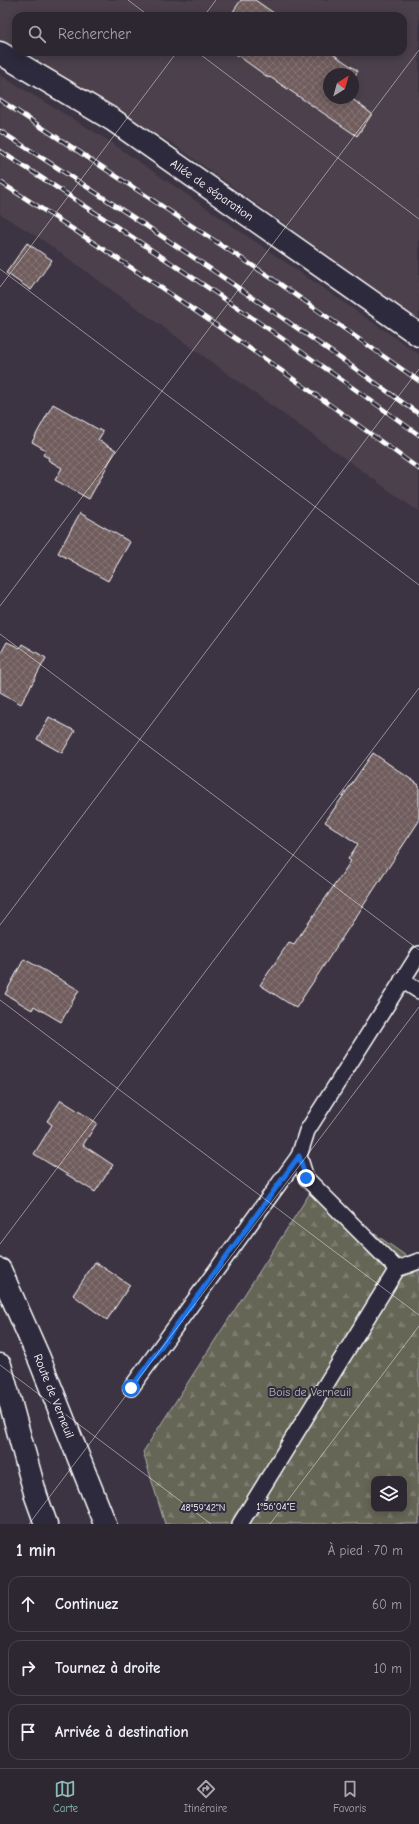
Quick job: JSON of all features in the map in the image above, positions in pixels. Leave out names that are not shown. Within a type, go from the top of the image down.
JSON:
[{"type":"street","name":"Allée de séparation","points":[[0,53],[113,120],[419,335]]},
{"type":"street","name":"Route de Verneuil","points":[[0,1270],[5,1295],[56,1398],[105,1524]]},
{"type":"street","points":[[0,1365],[36,1496],[46,1524]]},
{"type":"lane","points":[[131,1388],[299,1156],[307,1131],[419,954]]},
{"type":"lane","points":[[402,980],[419,991]]},
{"type":"lane","points":[[299,1156],[306,1178],[397,1269]]},
{"type":"lane","points":[[240,1524],[397,1269],[419,1261]]},
{"type":"shaded area","points":[[0,0],[419,0],[419,321],[172,143],[13,56],[407,56],[407,12],[12,12],[12,56],[0,49]]},
{"type":"shaded area","points":[[0,75],[106,139],[419,354],[419,512],[44,241],[0,214]]},
{"type":"green space","name":"Bois de Verneuil","points":[[312,1190],[419,1265],[419,1524],[165,1524],[143,1452]]},
{"type":"building","points":[[241,0],[255,0],[272,12],[233,12]]},
{"type":"building","points":[[239,56],[336,56],[354,68],[323,68],[323,104],[359,104],[372,114],[357,136],[270,77],[269,78]]},
{"type":"building","points":[[27,243],[52,260],[31,290],[6,273]]},
{"type":"building","points":[[53,404],[103,432],[98,440],[116,450],[89,499],[55,480],[62,468],[48,460],[49,458],[43,455],[46,450],[32,442]]},
{"type":"building","points":[[80,513],[130,542],[108,581],[58,553]]},
{"type":"building","points":[[7,642],[20,648],[22,644],[46,658],[21,704],[0,692],[0,655]]},
{"type":"building","points":[[49,717],[75,731],[62,753],[37,739]]},
{"type":"building","points":[[373,753],[419,785],[419,821],[296,1008],[260,985],[289,942],[294,944],[351,861],[348,859],[358,844],[325,822]]},
{"type":"building","points":[[24,959],[79,990],[61,1022],[34,1006],[32,1010],[5,994]]},
{"type":"building","points":[[61,1100],[97,1123],[83,1145],[113,1165],[95,1192],[34,1154],[52,1125],[47,1121]]},
{"type":"building","points":[[95,1262],[130,1285],[107,1320],[73,1295]]},
{"type":"railway","points":[[0,100],[273,279],[419,381]]},
{"type":"railway","points":[[0,131],[106,199],[316,341],[419,414]]},
{"type":"railway","points":[[0,151],[211,290],[419,435]]},
{"type":"railway","points":[[0,182],[107,251],[212,322],[419,469]]},
{"type":"route","points":[[131,1388],[299,1156],[306,1178]]}]
